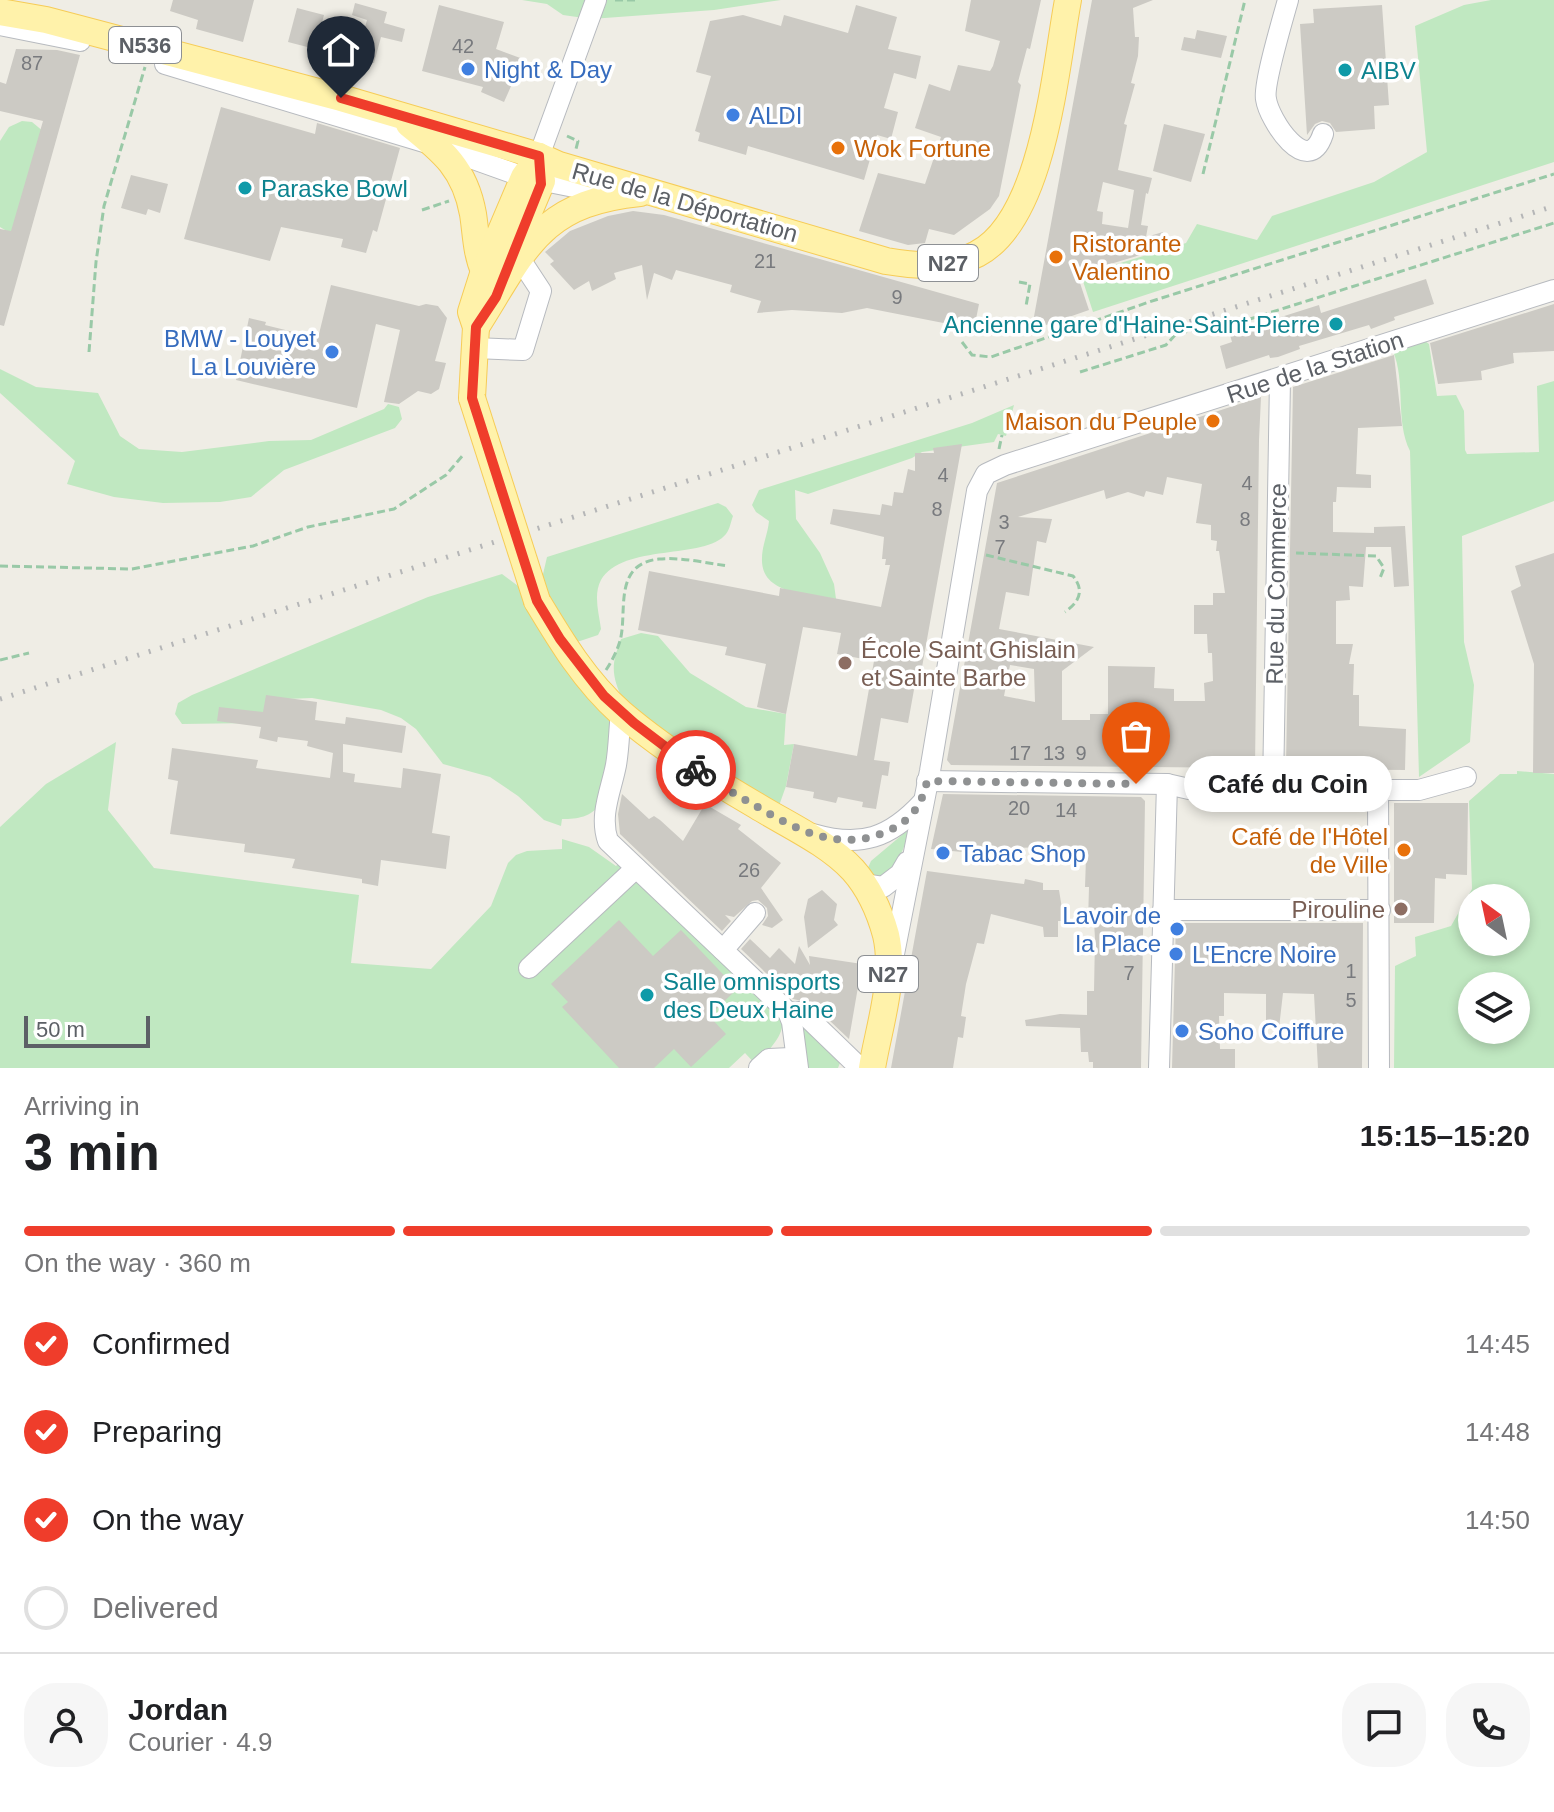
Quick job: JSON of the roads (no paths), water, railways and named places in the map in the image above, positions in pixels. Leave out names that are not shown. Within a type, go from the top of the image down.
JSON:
[{"type":"main road","name":"Rue de la Déportation","points":[[0,12],[46,20],[399,115],[535,172],[559,165],[886,261],[924,265],[961,261],[977,255],[1002,235],[1014,220],[1024,200],[1044,133],[1068,0]]},
{"type":"main road","points":[[399,115],[437,146],[459,171],[468,192],[479,259],[484,271]]},
{"type":"main road","points":[[476,338],[471,312],[484,271],[535,172]]},
{"type":"main road","points":[[476,338],[496,297],[535,172]]},
{"type":"main road","name":"N27","points":[[496,297],[534,238],[550,223],[577,208],[614,195],[653,191]]},
{"type":"main road","name":"N27","points":[[476,338],[472,398],[537,601],[562,642],[589,680],[621,712],[703,775],[834,853],[858,877],[878,911],[887,938],[887,991],[872,1068]]},
{"type":"street","points":[[1288,0],[1266,99],[1283,136],[1293,147],[1301,150],[1321,142],[1319,134],[1297,138],[1290,130],[1272,87],[1295,0]]},
{"type":"street","points":[[535,172],[593,10]]},
{"type":"street","name":"Rue de la Déportation","points":[[0,25],[148,59],[437,146],[614,195]]},
{"type":"street","points":[[476,338],[523,350],[541,291],[520,259]]},
{"type":"street","name":"Rue de la Station","points":[[927,781],[977,491],[986,474],[996,468],[1554,290]]},
{"type":"street","name":"Rue du Commerce","points":[[1273,789],[1280,379]]},
{"type":"street","points":[[621,712],[616,763],[606,805],[604,829],[608,841],[788,1012],[798,1066]]},
{"type":"street","points":[[887,991],[927,781],[1167,784],[1189,789],[1419,790],[1466,777]]},
{"type":"street","points":[[1159,1068],[1167,784]]},
{"type":"street","points":[[1378,790],[1379,1068]]},
{"type":"street","points":[[913,851],[900,874],[883,887],[858,877],[858,860],[923,802]]},
{"type":"street","points":[[794,828],[832,839],[860,841],[883,834],[904,822]]},
{"type":"street","points":[[529,968],[636,868]]},
{"type":"street","points":[[1163,910],[1380,910]]},
{"type":"street","points":[[723,950],[755,913]]},
{"type":"street","points":[[788,1012],[802,1012],[860,1068]]},
{"type":"street","points":[[759,1068],[769,1059],[791,1058],[798,1066]]},
{"type":"railway","points":[[0,699],[1554,206]]},
{"type":"place","name":"Night & Day","points":[[468,69]]},
{"type":"place","name":"AIBV","points":[[1345,70]]},
{"type":"place","name":"ALDI","points":[[733,115]]},
{"type":"place","name":"Wok Fortune","points":[[838,148]]},
{"type":"place","name":"Paraske Bowl","points":[[245,188]]},
{"type":"place","name":"Ristorante Valentino","points":[[1056,257]]},
{"type":"place","name":"Ancienne gare d'Haine-Saint-Pierre","points":[[1336,324]]},
{"type":"place","name":"BMW - Louyet La Louvière","points":[[332,352]]},
{"type":"place","name":"Maison du Peuple","points":[[1213,421]]},
{"type":"place","name":"École Saint Ghislain et Sainte Barbe","points":[[845,663]]},
{"type":"place","name":"Café du Coin","points":[[1136,784]]},
{"type":"place","name":"Café de l'Hôtel de Ville","points":[[1404,850]]},
{"type":"place","name":"Tabac Shop","points":[[943,853]]},
{"type":"place","name":"Pirouline","points":[[1401,909]]},
{"type":"place","name":"Lavoir de la Place","points":[[1177,929]]},
{"type":"place","name":"L'Encre Noire","points":[[1176,954]]},
{"type":"place","name":"Salle omnisports des Deux Haine","points":[[647,995]]},
{"type":"place","name":"Soho Coiffure","points":[[1182,1031]]}]
